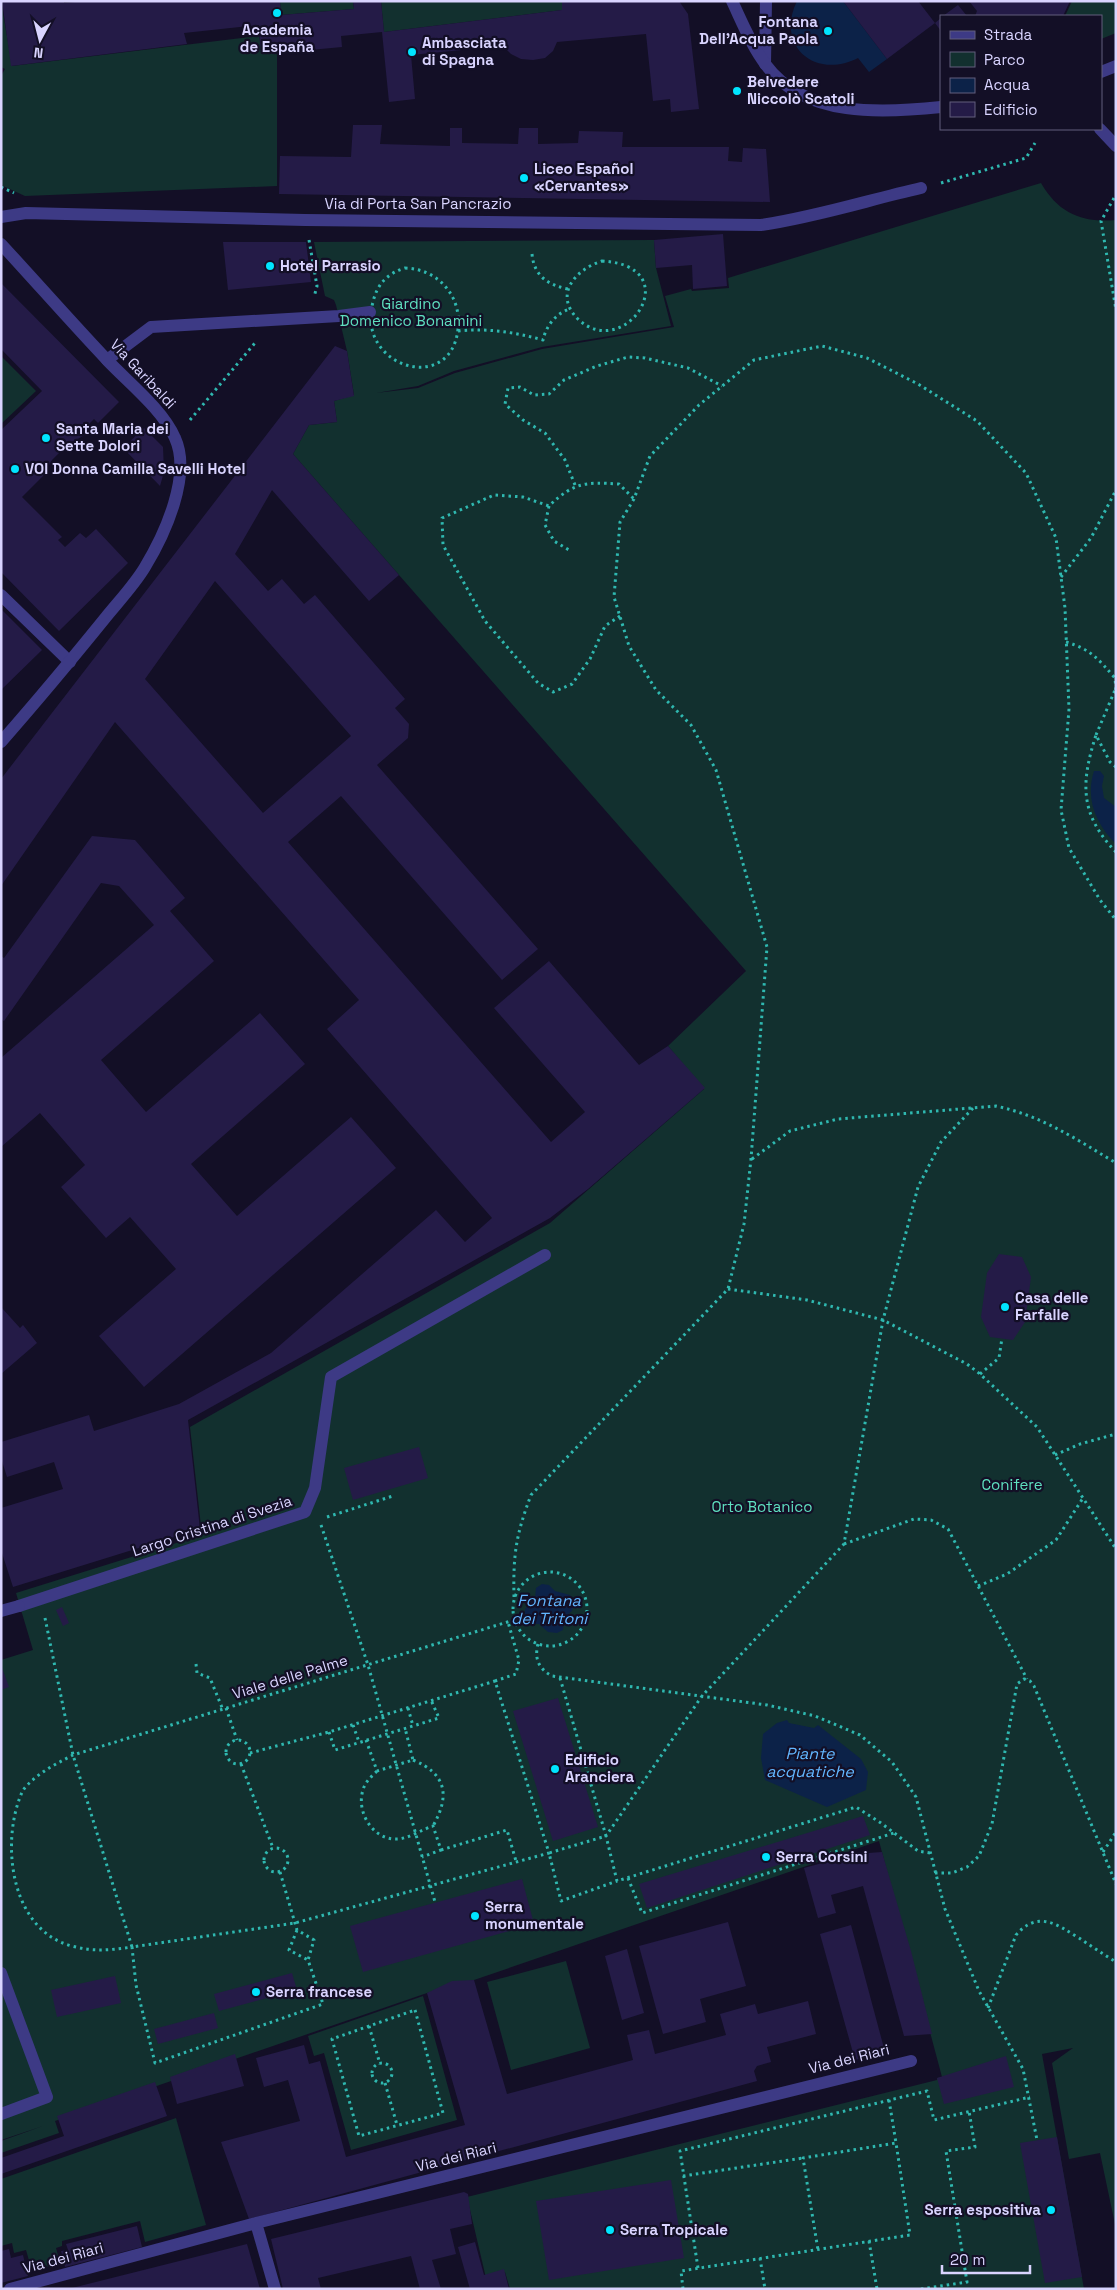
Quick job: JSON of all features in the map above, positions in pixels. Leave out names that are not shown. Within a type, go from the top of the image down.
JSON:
[{"type":"street","points":[[732,1],[765,64],[774,75],[798,92],[836,106],[877,111],[940,107]]},
{"type":"street","points":[[765,64],[766,1]]},
{"type":"street","points":[[1102,72],[1116,66]]},
{"type":"street","points":[[1101,130],[1116,146]]},
{"type":"street","name":"Via di Porta San Pancrazio","points":[[1,217],[26,213],[305,220],[761,225],[811,216],[921,188]]},
{"type":"street","name":"Via Garibaldi","points":[[1,244],[107,360],[156,410],[176,438],[180,473],[165,530],[144,569],[70,662],[1,742]]},
{"type":"street","points":[[107,360],[152,327],[339,316],[370,312]]},
{"type":"street","points":[[1,595],[70,662]]},
{"type":"street","name":"Largo Cristina di Svezia","points":[[19,1606],[305,1512],[315,1488],[331,1377],[546,1255]]},
{"type":"street","points":[[1,1611],[19,1606]]},
{"type":"street","points":[[1,1973],[47,2097],[1,2114]]},
{"type":"street","name":"Via dei Riari","points":[[10,2289],[256,2223],[911,2061]]},
{"type":"street","points":[[256,2223],[275,2289]]},
{"type":"path","points":[[946,181],[1026,158],[1034,143]]},
{"type":"path","points":[[1114,198],[1101,221],[1116,310]]},
{"type":"path","points":[[311,246],[317,286]]},
{"type":"path","points":[[532,254],[536,271],[545,280],[556,286],[568,289]]},
{"type":"path","points":[[602,261],[610,261],[630,267],[641,277],[647,294],[639,314],[617,328],[604,330],[592,327],[580,321],[570,309],[568,289],[577,274],[589,265],[602,261]]},
{"type":"path","points":[[405,268],[417,268],[432,275],[445,285],[454,299],[459,315],[458,331],[452,347],[442,360],[427,367],[410,368],[393,360],[380,347],[372,330],[370,312],[375,294],[385,278],[394,272],[405,268]]},
{"type":"path","points":[[458,331],[478,329],[512,332],[544,340],[545,332],[553,320],[564,311],[570,309]]},
{"type":"path","points":[[176,438],[275,319]]},
{"type":"path","points":[[514,1597],[528,1578],[539,1573],[562,1574],[572,1579],[580,1588],[585,1598],[587,1610],[585,1621],[580,1631],[571,1640],[561,1645],[549,1646],[527,1639],[519,1630],[514,1620],[512,1608],[514,1597],[514,1553],[519,1527],[531,1495],[728,1289],[744,1224],[751,1160],[767,946],[716,770],[692,725],[656,690],[629,646],[614,597],[620,522],[634,499],[650,456],[699,405],[754,360],[822,346],[867,358],[918,384],[977,421],[1026,473],[1056,538],[1061,577],[1069,709],[1061,810],[1069,848],[1100,900],[1116,920]]},
{"type":"path","points":[[575,485],[565,460],[545,433],[523,420],[505,404],[508,388],[520,387],[534,395],[549,394],[564,380],[598,366],[628,357],[645,358],[688,368],[722,386]]},
{"type":"path","points":[[569,550],[554,541],[545,525],[549,506],[575,485],[619,484],[634,499]]},
{"type":"path","points":[[1061,577],[1091,538],[1116,490]]},
{"type":"path","points":[[549,506],[524,497],[494,495],[442,518],[443,545],[485,621],[538,683],[553,692],[572,684],[590,659],[605,626],[620,616]]},
{"type":"path","points":[[1066,642],[1082,646],[1093,654],[1116,678],[1115,691],[1088,758],[1085,795],[1094,826],[1116,852]]},
{"type":"path","points":[[1096,735],[1110,762],[1116,767]]},
{"type":"path","points":[[751,1160],[790,1131],[838,1119],[996,1106],[1022,1111],[1046,1122],[1116,1163]]},
{"type":"path","points":[[844,1544],[884,1320],[918,1187],[941,1142],[974,1107]]},
{"type":"path","points":[[728,1289],[807,1300],[884,1320],[967,1364],[1037,1427],[1116,1549]]},
{"type":"path","points":[[980,1374],[999,1358],[1002,1338]]},
{"type":"path","points":[[1055,1455],[1080,1444],[1116,1434]]},
{"type":"path","points":[[393,1496],[319,1519],[368,1665],[435,1902]]},
{"type":"path","points":[[978,1586],[1007,1574],[1056,1540],[1083,1498]]},
{"type":"path","points":[[17,1901],[20,1908],[42,1931],[70,1946],[101,1951],[295,1922],[606,1836],[702,1696],[844,1544],[914,1519],[932,1520],[948,1529],[1027,1679],[1034,1686],[1116,1884]]},
{"type":"path","points":[[19,1606],[44,1612],[73,1755],[132,1947],[136,1985],[155,2063],[323,2004],[308,1960],[314,1940],[297,1930]]},
{"type":"path","name":"Viale delle Palme","points":[[11,1812],[22,1791],[45,1769],[73,1755],[514,1620]]},
{"type":"path","points":[[250,1753],[353,1725],[516,1674],[519,1660],[508,1622]]},
{"type":"path","points":[[538,1644],[537,1660],[545,1673],[560,1678],[767,1705],[815,1716],[860,1735],[892,1762],[916,1797],[945,1909],[979,1991],[1023,2069],[1030,2096],[1037,2140]]},
{"type":"path","points":[[196,1664],[197,1673],[210,1678],[237,1740]]},
{"type":"path","points":[[560,1678],[606,1836],[617,1881]]},
{"type":"path","points":[[935,1873],[952,1873],[967,1867],[979,1856],[994,1816],[1017,1684],[1021,1680],[1027,1679]]},
{"type":"path","points":[[495,1681],[549,1853],[561,1901],[617,1881],[856,1808],[918,1851],[930,1853]]},
{"type":"path","points":[[329,1732],[335,1750],[439,1718],[432,1700]]},
{"type":"path","points":[[408,1708],[413,1726]]},
{"type":"path","points":[[353,1725],[359,1742]]},
{"type":"path","points":[[405,1728],[414,1760]]},
{"type":"path","points":[[237,1740],[245,1742],[250,1753],[248,1760],[242,1764],[233,1764],[226,1754],[227,1746],[237,1740]]},
{"type":"path","points":[[366,1740],[376,1771]]},
{"type":"path","points":[[414,1760],[425,1765],[436,1774],[442,1788],[444,1805],[433,1826],[398,1840],[386,1838],[368,1824],[363,1813],[361,1801],[368,1779],[376,1771],[396,1765],[414,1760]]},
{"type":"path","points":[[242,1764],[272,1848]]},
{"type":"path","points":[[433,1826],[441,1850]]},
{"type":"path","points":[[422,1857],[507,1830],[516,1861]]},
{"type":"path","points":[[1103,1853],[1116,1832]]},
{"type":"path","points":[[628,1878],[642,1913],[894,1833]]},
{"type":"path","points":[[272,1848],[280,1848],[288,1856],[288,1864],[280,1872],[271,1872],[265,1866],[266,1854],[272,1848]]},
{"type":"path","points":[[280,1872],[297,1930],[289,1950],[308,1960]]},
{"type":"path","points":[[988,2008],[1016,1935],[1032,1923],[1051,1922],[1116,1962]]},
{"type":"path","points":[[415,2010],[444,2113],[358,2136],[332,2039],[370,2026],[415,2010]]},
{"type":"path","points":[[370,2026],[380,2064]]},
{"type":"path","points":[[380,2064],[387,2065],[392,2071],[391,2078],[385,2083],[378,2082],[373,2076],[374,2068],[380,2064]]},
{"type":"path","points":[[385,2083],[397,2125]]},
{"type":"path","points":[[698,2268],[680,2151],[927,2091],[934,2120],[1030,2096]]},
{"type":"path","points":[[683,2289],[680,2271],[910,2235],[889,2100]]},
{"type":"path","points":[[921,2289],[967,2282],[946,2151],[975,2147],[969,2111]]},
{"type":"path","points":[[683,2176],[896,2143]]},
{"type":"path","points":[[803,2158],[818,2250]]},
{"type":"path","points":[[869,2241],[876,2289]]},
{"type":"path","points":[[760,2258],[765,2289]]},
{"type":"green space","points":[[1,1],[12,66],[259,36],[261,46],[277,45],[277,186],[25,196],[1,185],[1,76],[5,69],[1,67]]},
{"type":"green space","points":[[280,1],[353,1],[354,9],[281,15]]},
{"type":"green space","points":[[381,1],[562,1],[562,10],[384,32]]},
{"type":"green space","points":[[1072,1],[1116,1],[1116,33],[1102,39],[1102,15],[1065,15]]},
{"type":"green space","name":"Orto Botanico","points":[[1041,183],[1056,202],[1073,214],[1093,220],[1116,220],[1116,2229],[1100,2153],[1069,2159],[1052,2063],[1073,2048],[1042,2054],[1084,2289],[510,2289],[505,2272],[486,2278],[467,2197],[937,2080],[937,2078],[942,2077],[879,1841],[474,1980],[427,1993],[55,2121],[59,2133],[1,2153],[1,2141],[43,2126],[1,2140],[1,1660],[33,1650],[16,1593],[202,1535],[190,1427],[550,1223],[704,1089],[668,1046],[746,971],[293,454],[309,425],[337,422],[334,401],[354,395],[347,351],[336,305],[334,300],[325,296],[314,242],[654,240],[656,268],[671,326],[542,347],[454,371],[418,386],[376,393],[418,388],[455,373],[542,349],[674,327],[665,296],[691,289],[692,291],[729,288],[728,278]]},
{"type":"green space","points":[[1,356],[36,391],[1,424]]},
{"type":"green space","points":[[566,1961],[590,2048],[511,2070],[487,1982]]},
{"type":"green space","points":[[423,1996],[457,2120],[351,2150],[324,2053],[314,2056],[308,2036]]},
{"type":"green space","points":[[176,2118],[206,2225],[145,2242],[140,2221],[62,2241],[62,2246],[56,2248],[60,2263],[32,2271],[26,2250],[14,2253],[12,2243],[1,2246],[1,2179]]},
{"type":"water","name":"Fontana Dell'Acqua Paola","points":[[797,1],[843,1],[887,59],[869,72],[858,58],[842,64],[827,65],[803,55],[795,45],[791,32],[792,17]]},
{"type":"water","points":[[1094,771],[1100,771],[1104,776],[1102,786],[1104,798],[1116,807],[1116,844],[1103,828],[1094,811],[1091,791]]},
{"type":"water","name":"Fontana dei Tritoni","points":[[542,1584],[549,1585],[555,1591],[570,1595],[574,1601],[572,1611],[567,1615],[567,1619],[564,1620],[563,1630],[557,1633],[548,1632],[539,1624],[532,1624],[525,1616],[525,1609],[532,1602],[532,1599],[535,1598],[536,1588]]},
{"type":"water","name":"Piante acquatiche","points":[[787,1720],[789,1723],[814,1728],[818,1725],[861,1759],[868,1772],[866,1790],[827,1807],[765,1780],[761,1758],[763,1734],[777,1723]]},
{"type":"building","points":[[2,1],[64,1],[64,3],[85,1],[280,1],[281,15],[354,9],[353,1],[381,1],[384,32],[562,10],[562,1],[679,1],[688,14],[699,109],[671,112],[670,99],[653,101],[646,34],[557,42],[553,51],[545,58],[533,60],[521,59],[511,54],[503,46],[411,55],[415,99],[389,102],[382,32],[341,36],[342,47],[278,53],[277,45],[260,46],[259,25],[184,33],[187,44],[11,66]]},
{"type":"building","points":[[843,1],[918,1],[935,23],[887,59]]},
{"type":"building","points":[[969,1],[1070,1],[1063,15],[975,15],[977,11]]},
{"type":"building","points":[[958,5],[966,15],[944,15]]},
{"type":"building","points":[[940,19],[940,30],[935,23]]},
{"type":"building","name":"Liceo Español «Cervantes»","points":[[353,125],[382,125],[380,144],[450,146],[450,128],[462,128],[462,143],[518,144],[519,128],[538,128],[538,144],[578,143],[579,131],[623,132],[622,147],[729,147],[728,161],[742,162],[743,148],[766,149],[770,202],[279,194],[280,156],[351,157]]},
{"type":"building","points":[[723,234],[727,286],[693,289],[692,265],[656,268],[654,240]]},
{"type":"building","points":[[223,242],[306,242],[311,282],[228,290]]},
{"type":"building","points":[[1,283],[119,402],[98,423],[94,419],[82,431],[85,435],[68,444],[52,460],[43,476],[22,497],[62,537],[58,540],[65,547],[80,533],[86,538],[96,529],[128,563],[59,631],[1,572],[1,430],[42,391],[1,349]]},
{"type":"building","points":[[335,346],[347,351],[354,396],[334,401],[337,422],[309,425],[293,454],[399,575],[369,601],[272,490],[235,554],[268,591],[282,579],[304,604],[315,595],[405,699],[395,708],[409,724],[408,738],[377,765],[538,949],[502,980],[341,796],[288,842],[551,1142],[585,1112],[494,1008],[549,961],[639,1065],[668,1046],[705,1088],[588,1189],[550,1218],[188,1420],[200,1529],[13,1587],[1,1550],[1,1508],[63,1489],[54,1462],[7,1477],[1,1458],[1,1442],[89,1415],[94,1431],[179,1404],[271,1353],[436,1210],[465,1242],[492,1218],[327,1029],[359,1000],[115,722],[1,886],[1,779]],"holes":[[[215,581],[351,736],[263,813],[145,679]]]},
{"type":"building","points":[[144,428],[163,447],[164,472],[160,486],[123,448]]},
{"type":"building","points":[[1,609],[42,650],[1,690]]},
{"type":"building","points":[[92,836],[135,840],[185,898],[170,911],[214,961],[101,1060],[146,1112],[260,1013],[305,1064],[191,1164],[237,1216],[351,1117],[396,1168],[144,1387],[99,1336],[176,1269],[130,1217],[106,1238],[61,1187],[85,1165],[40,1113],[1,1147],[1,1058],[154,925],[119,886],[101,883],[4,1021],[1,1019],[1,956],[4,958]]},
{"type":"building","name":"Casa delle Farfalle","points":[[999,1254],[1022,1257],[1031,1277],[1025,1322],[1013,1340],[990,1337],[981,1317],[987,1273]]},
{"type":"building","points":[[1,1307],[20,1328],[23,1325],[37,1343],[1,1374]]},
{"type":"building","points":[[419,1447],[428,1478],[353,1500],[344,1468]]},
{"type":"building","points":[[62,1607],[69,1623],[63,1626],[56,1610]]},
{"type":"building","points":[[1,1665],[9,1687],[1,1690]]},
{"type":"building","name":"Edificio Aranciera","points":[[558,1698],[598,1827],[553,1841],[513,1711]]},
{"type":"building","name":"Serra Corsini","points":[[863,1816],[870,1835],[647,1908],[639,1884]]},
{"type":"building","points":[[882,1852],[911,1951],[932,2034],[904,2036],[863,1886],[831,1895],[836,1913],[818,1918],[804,1868],[855,1854]]},
{"type":"building","name":"Serra monumentale","points":[[522,1879],[534,1924],[363,1972],[350,1926]]},
{"type":"building","points":[[728,1922],[746,1986],[700,1999],[706,2022],[663,2034],[639,1946]]},
{"type":"building","points":[[851,1925],[885,2052],[855,2060],[820,1934]]},
{"type":"building","points":[[627,1949],[644,2013],[622,2020],[605,1956]]},
{"type":"building","name":"Serra francese","points":[[292,1973],[297,1990],[219,2011],[214,1994]]},
{"type":"building","points":[[115,1976],[121,2003],[57,2017],[51,1990]]},
{"type":"building","points":[[474,1980],[507,2094],[633,2060],[627,2035],[649,2030],[655,2054],[726,2035],[720,2014],[755,2004],[758,2014],[808,2001],[816,2034],[767,2047],[771,2062],[757,2066],[754,2071],[757,2081],[249,2219],[221,2142],[300,2121],[288,2080],[264,2087],[256,2058],[304,2045],[309,2064],[320,2061],[346,2157],[465,2125],[427,1993],[452,1981]]},
{"type":"building","points":[[214,2013],[218,2028],[158,2044],[154,2029]]},
{"type":"building","points":[[235,2054],[244,2086],[177,2104],[170,2077]]},
{"type":"building","points":[[1006,2056],[1014,2087],[944,2104],[937,2078]]},
{"type":"building","points":[[155,2082],[167,2116],[1,2174],[1,2158],[64,2136],[57,2116]]},
{"type":"building","name":"Serra espositiva","points":[[1057,2137],[1082,2277],[1045,2283],[1020,2143]]},
{"type":"building","name":"Serra Tropicale","points":[[671,2180],[684,2258],[549,2280],[536,2201]]},
{"type":"building","points":[[464,2192],[468,2194],[472,2224],[450,2229],[456,2254],[432,2260],[441,2289],[420,2289],[411,2256],[318,2278],[321,2289],[283,2289],[271,2239]]},
{"type":"building","points":[[137,2226],[142,2247],[65,2267],[61,2251],[68,2250],[66,2244]]},
{"type":"building","points":[[475,2242],[484,2275],[504,2269],[509,2289],[470,2289],[458,2247]]},
{"type":"building","points":[[247,2244],[260,2289],[72,2289],[72,2288]]},
{"type":"building","points":[[9,2249],[11,2258],[23,2255],[28,2276],[1,2283],[1,2251]]},
{"type":"place","name":"Academia de España","points":[[277,13]]},
{"type":"place","name":"Fontana Dell'Acqua Paola","points":[[828,31]]},
{"type":"place","name":"Ambasciata di Spagna","points":[[412,52]]},
{"type":"place","name":"Belvedere Niccolò Scatoli","points":[[737,91]]},
{"type":"place","name":"Liceo Español «Cervantes»","points":[[524,178]]},
{"type":"place","name":"Hotel Parrasio","points":[[270,266]]},
{"type":"place","name":"Santa Maria dei Sette Dolori","points":[[46,438]]},
{"type":"place","name":"VOI Donna Camilla Savelli Hotel","points":[[15,469]]},
{"type":"place","name":"Casa delle Farfalle","points":[[1005,1307]]},
{"type":"place","name":"Edificio Aranciera","points":[[555,1769]]},
{"type":"place","name":"Serra Corsini","points":[[766,1857]]},
{"type":"place","name":"Serra monumentale","points":[[475,1916]]},
{"type":"place","name":"Serra francese","points":[[256,1992]]},
{"type":"place","name":"Serra espositiva","points":[[1051,2210]]},
{"type":"place","name":"Serra Tropicale","points":[[610,2230]]},
{"type":"park label","name":"Giardino Domenico Bonamini","points":[[411,312]]},
{"type":"park label","name":"Conifere","points":[[1012,1485]]}]
